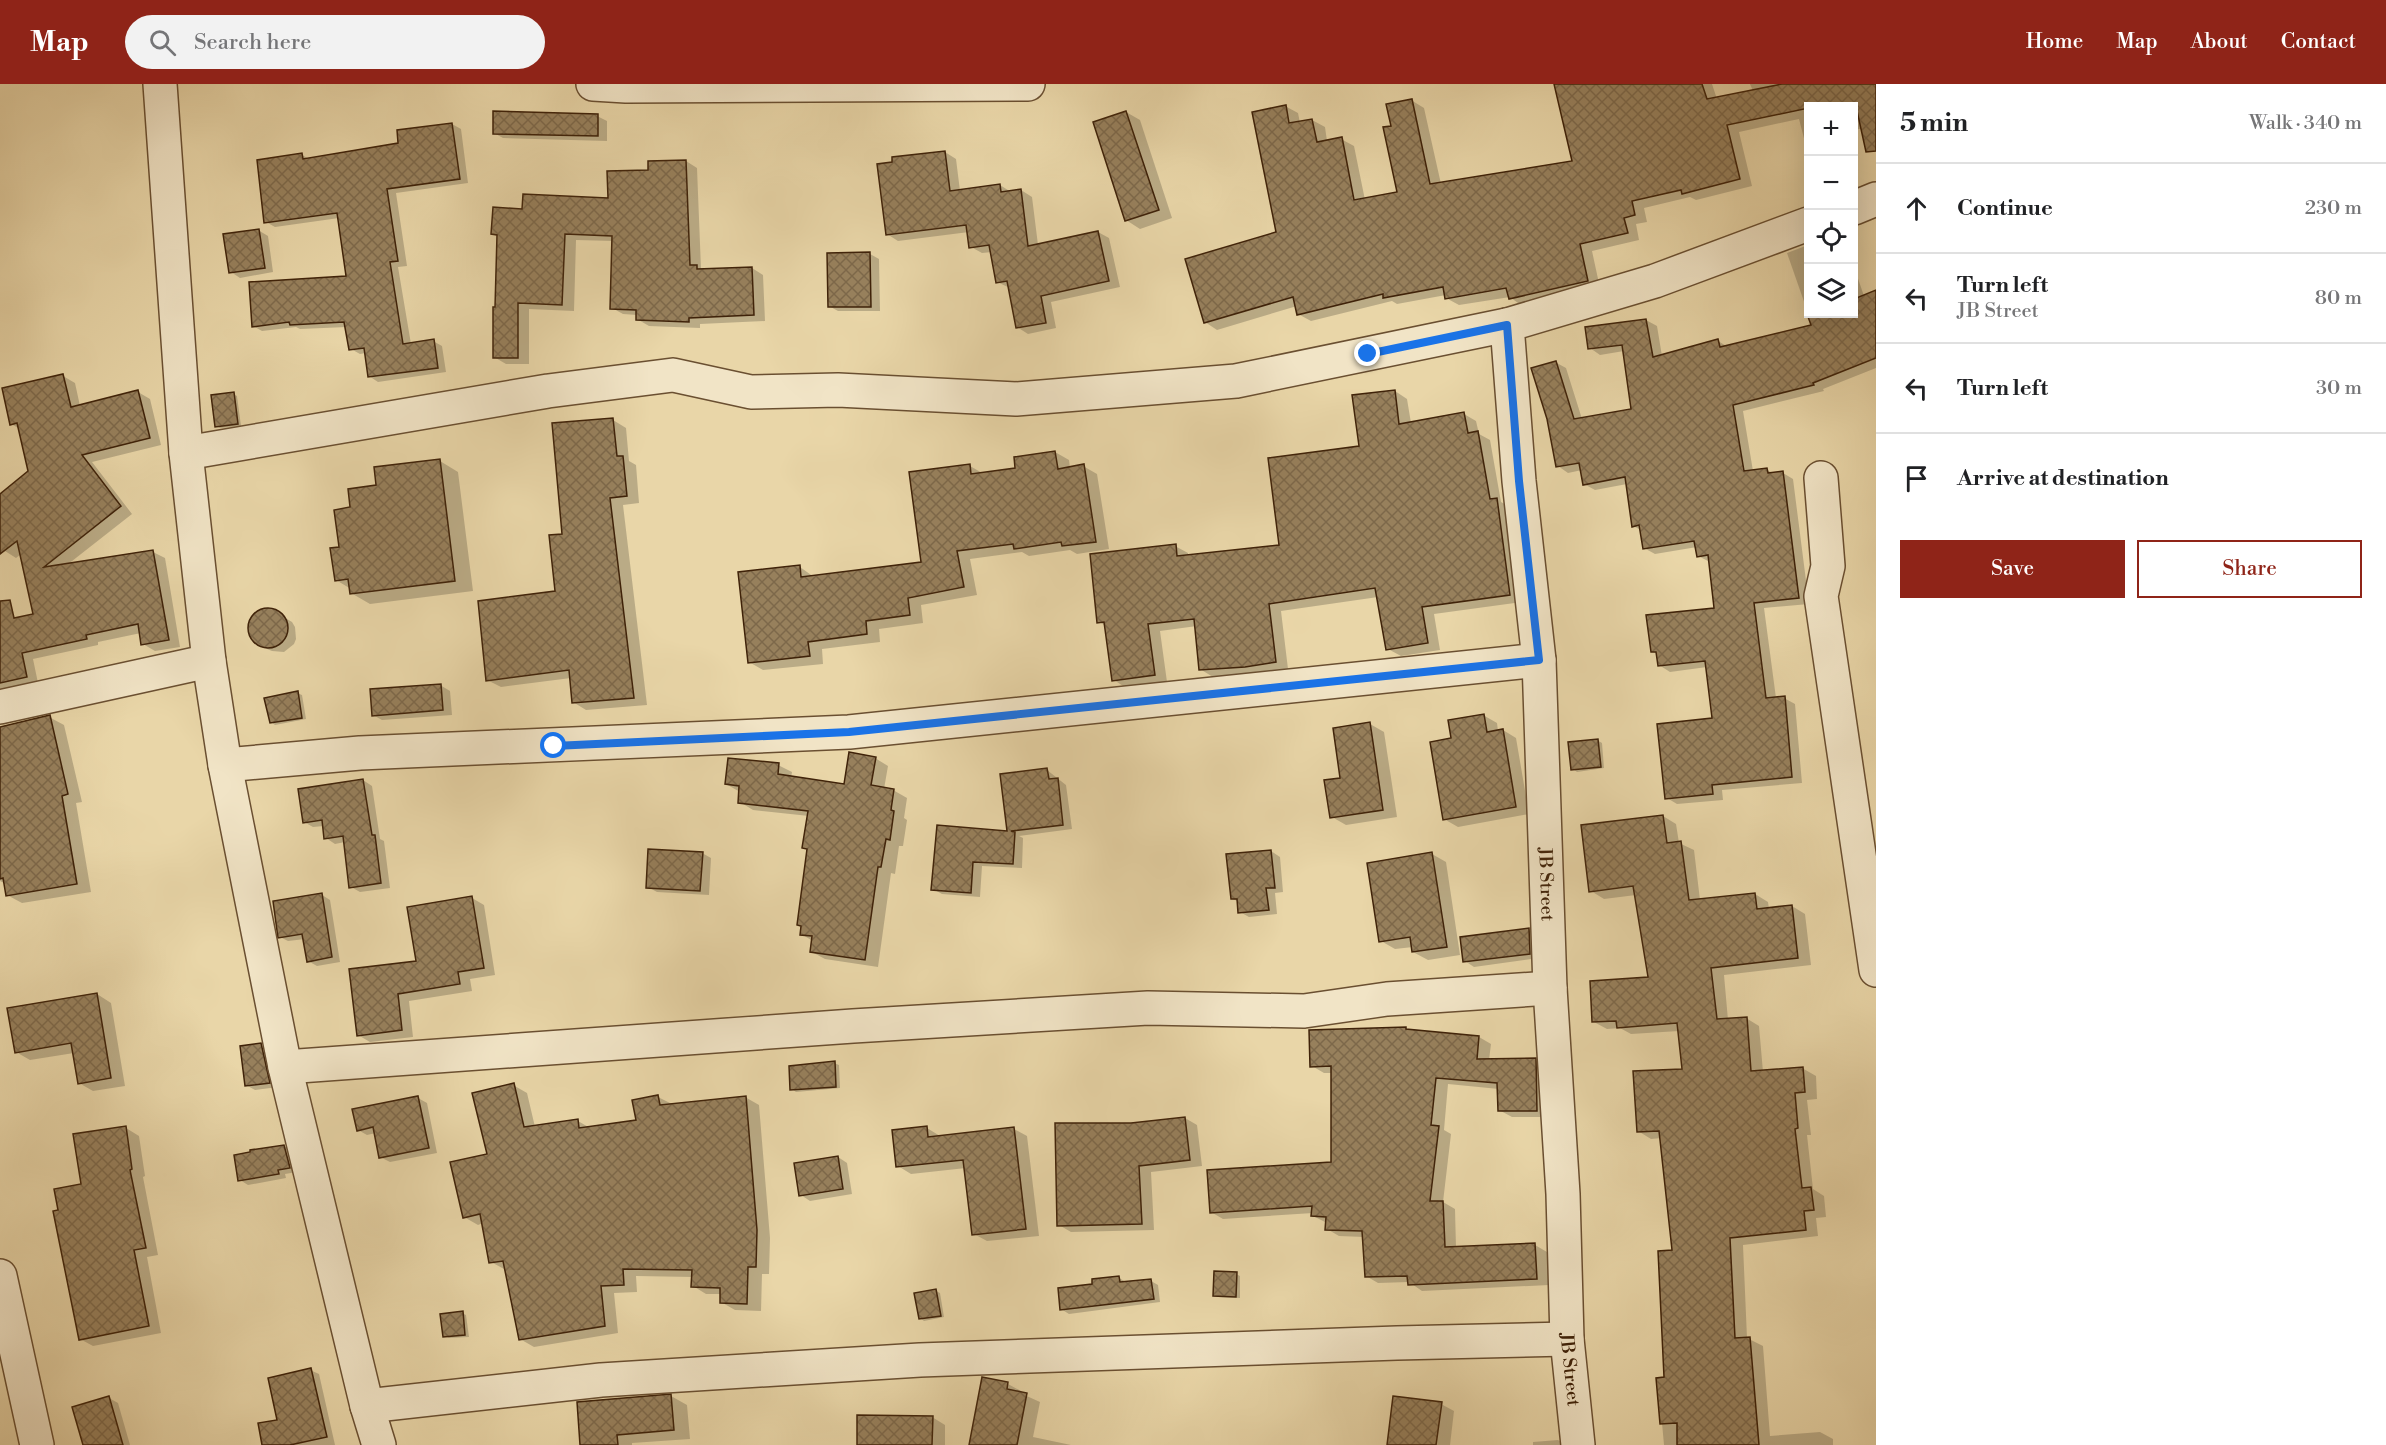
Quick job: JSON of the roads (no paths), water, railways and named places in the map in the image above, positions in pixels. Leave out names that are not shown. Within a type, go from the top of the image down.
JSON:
[{"type":"street","points":[[160,84],[186,453],[209,661],[225,765],[285,1067],[368,1406],[380,1445]]},
{"type":"street","points":[[593,84],[626,86],[1028,84]]},
{"type":"street","points":[[1858,206],[1876,199]]},
{"type":"street","points":[[186,453],[548,391],[673,375],[751,392],[838,390],[1016,399],[1236,381],[1507,325],[1655,281],[1804,226]]},
{"type":"street","name":"JB Street","points":[[1507,325],[1519,481],[1539,660],[1550,988],[1563,1194],[1567,1339],[1578,1445]]},
{"type":"street","points":[[1821,478],[1828,566],[1821,596],[1876,970]]},
{"type":"street","points":[[225,765],[360,753],[849,732],[1539,660]]},
{"type":"street","points":[[0,707],[209,661]]},
{"type":"street","points":[[285,1067],[853,1026],[1148,1008],[1304,1011],[1387,999],[1550,988]]},
{"type":"street","points":[[0,1276],[37,1445]]},
{"type":"street","points":[[368,1406],[601,1380],[920,1360],[1386,1343],[1567,1339]]}]
